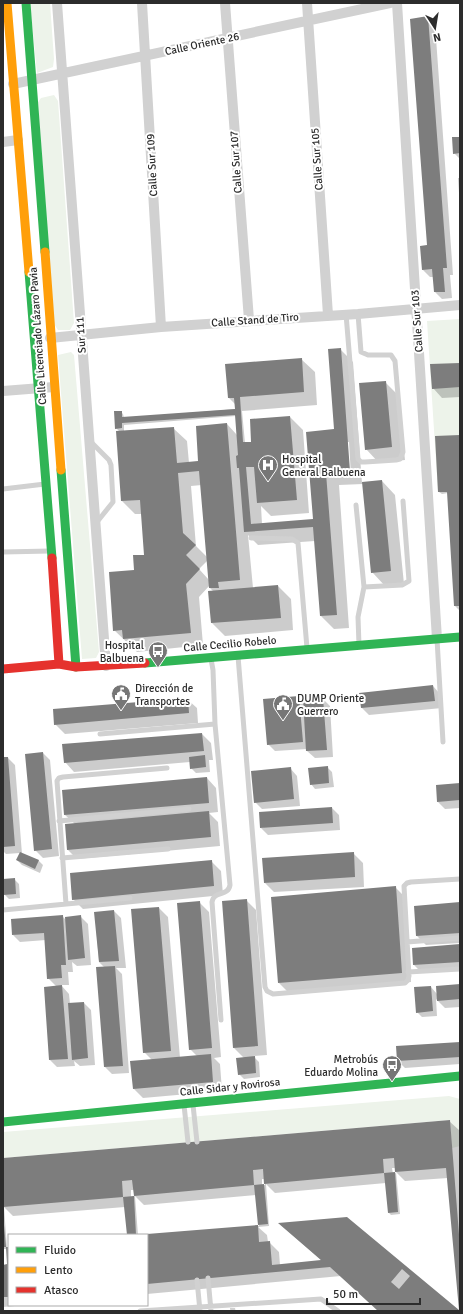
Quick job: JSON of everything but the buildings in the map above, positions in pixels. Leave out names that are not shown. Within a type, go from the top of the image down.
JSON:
[{"type":"street","name":"Calle Licenciado Lázaro Pavia","points":[[7,3],[59,664]]},
{"type":"street","name":"Calle Licenciado Lázaro Pavia","points":[[26,3],[50,338],[76,667]]},
{"type":"street","name":"Sur 111","points":[[57,3],[88,439],[106,666]]},
{"type":"street","name":"Calle Sur 109","points":[[142,3],[161,327]]},
{"type":"street","name":"Calle Sur 107","points":[[225,3],[249,320]]},
{"type":"street","name":"Calle Sur 105","points":[[307,3],[328,315]]},
{"type":"street","name":"Calle Oriente 26","points":[[13,84],[390,3]]},
{"type":"street","name":"Calle Sur 103","points":[[397,3],[437,639]]},
{"type":"street","points":[[3,142],[18,140]]},
{"type":"street","name":"Calle Stand de Tiro","points":[[50,338],[161,327],[358,314],[460,305]]},
{"type":"street","points":[[3,391],[54,387]]},
{"type":"street","name":"Calle Cecilio Robelo","points":[[3,669],[59,664],[76,667],[106,666],[460,637]]},
{"type":"street","name":"Calle Sidar y Rovirosa","points":[[3,1122],[460,1076]]},
{"type":"lane","points":[[346,314],[358,459],[361,462],[400,459],[403,452],[395,361],[391,355],[368,355],[361,352],[358,314]]},
{"type":"lane","points":[[88,439],[109,460],[111,465],[113,502],[95,525]]},
{"type":"lane","points":[[3,489],[46,484]]},
{"type":"lane","points":[[364,587],[402,585],[409,581],[403,501]]},
{"type":"lane","points":[[356,505],[364,587],[358,616],[359,646]]},
{"type":"lane","points":[[251,538],[292,539],[298,543],[307,649]]},
{"type":"lane","points":[[3,552],[51,550]]},
{"type":"lane","points":[[437,639],[443,742]]},
{"type":"lane","points":[[238,655],[266,991],[273,994],[405,983],[408,980],[408,972],[404,886],[410,882],[460,879]]},
{"type":"lane","points":[[211,658],[214,670],[215,724],[230,885],[227,892],[215,895],[212,898],[221,1020]]},
{"type":"lane","points":[[100,734],[215,724]]},
{"type":"lane","points":[[66,904],[56,784],[59,778],[167,768]]},
{"type":"lane","points":[[59,821],[189,809]]},
{"type":"lane","points":[[62,858],[168,849]]},
{"type":"lane","points":[[3,910],[130,898]]},
{"type":"lane","points":[[407,942],[460,938]]},
{"type":"lane","points":[[408,972],[460,969]]},
{"type":"lane","points":[[188,1103],[197,1142]]},
{"type":"lane","points":[[188,1103],[188,1142]]},
{"type":"lane","points":[[208,1278],[211,1308]]},
{"type":"lane","points":[[197,1280],[200,1309]]},
{"type":"lane","points":[[140,1311],[200,1309],[232,1305],[321,1299],[338,1311]]},
{"type":"lane","points":[[232,1305],[233,1311]]},
{"type":"shaded area","points":[[30,3],[50,3],[54,59],[53,67],[37,73]]},
{"type":"shaded area","points":[[54,95],[58,101],[74,323],[70,330],[58,330],[54,324],[38,102],[41,98]]},
{"type":"shaded area","points":[[460,319],[460,491],[438,492],[427,321]]},
{"type":"shaded area","points":[[71,352],[74,355],[99,652],[96,658],[82,659],[58,355]]},
{"type":"shaded area","points":[[449,1096],[460,1099],[460,1146],[452,1148],[450,1120],[3,1158],[3,1132]]},
{"type":"traffic: fast","points":[[26,3],[45,252]]},
{"type":"traffic: fast","points":[[29,272],[52,558]]},
{"type":"traffic: fast","points":[[61,470],[76,667]]},
{"type":"traffic: fast","points":[[145,663],[460,637]]},
{"type":"traffic: fast","points":[[3,1122],[460,1076]]},
{"type":"traffic: slow","points":[[7,3],[29,272]]},
{"type":"traffic: slow","points":[[45,252],[61,470]]},
{"type":"traffic: jam","points":[[52,558],[59,664]]},
{"type":"traffic: jam","points":[[3,669],[59,664],[76,667],[145,663]]},
{"type":"place","name":"Hospital General Balbuena","points":[[268,482]]},
{"type":"place","name":"Hospital Balbuena","points":[[158,668]]},
{"type":"place","name":"Dirección de Transportes","points":[[121,711]]},
{"type":"place","name":"DUMP Oriente Guerrero","points":[[283,721]]},
{"type":"place","name":"Metrobús Eduardo Molina","points":[[392,1082]]}]
